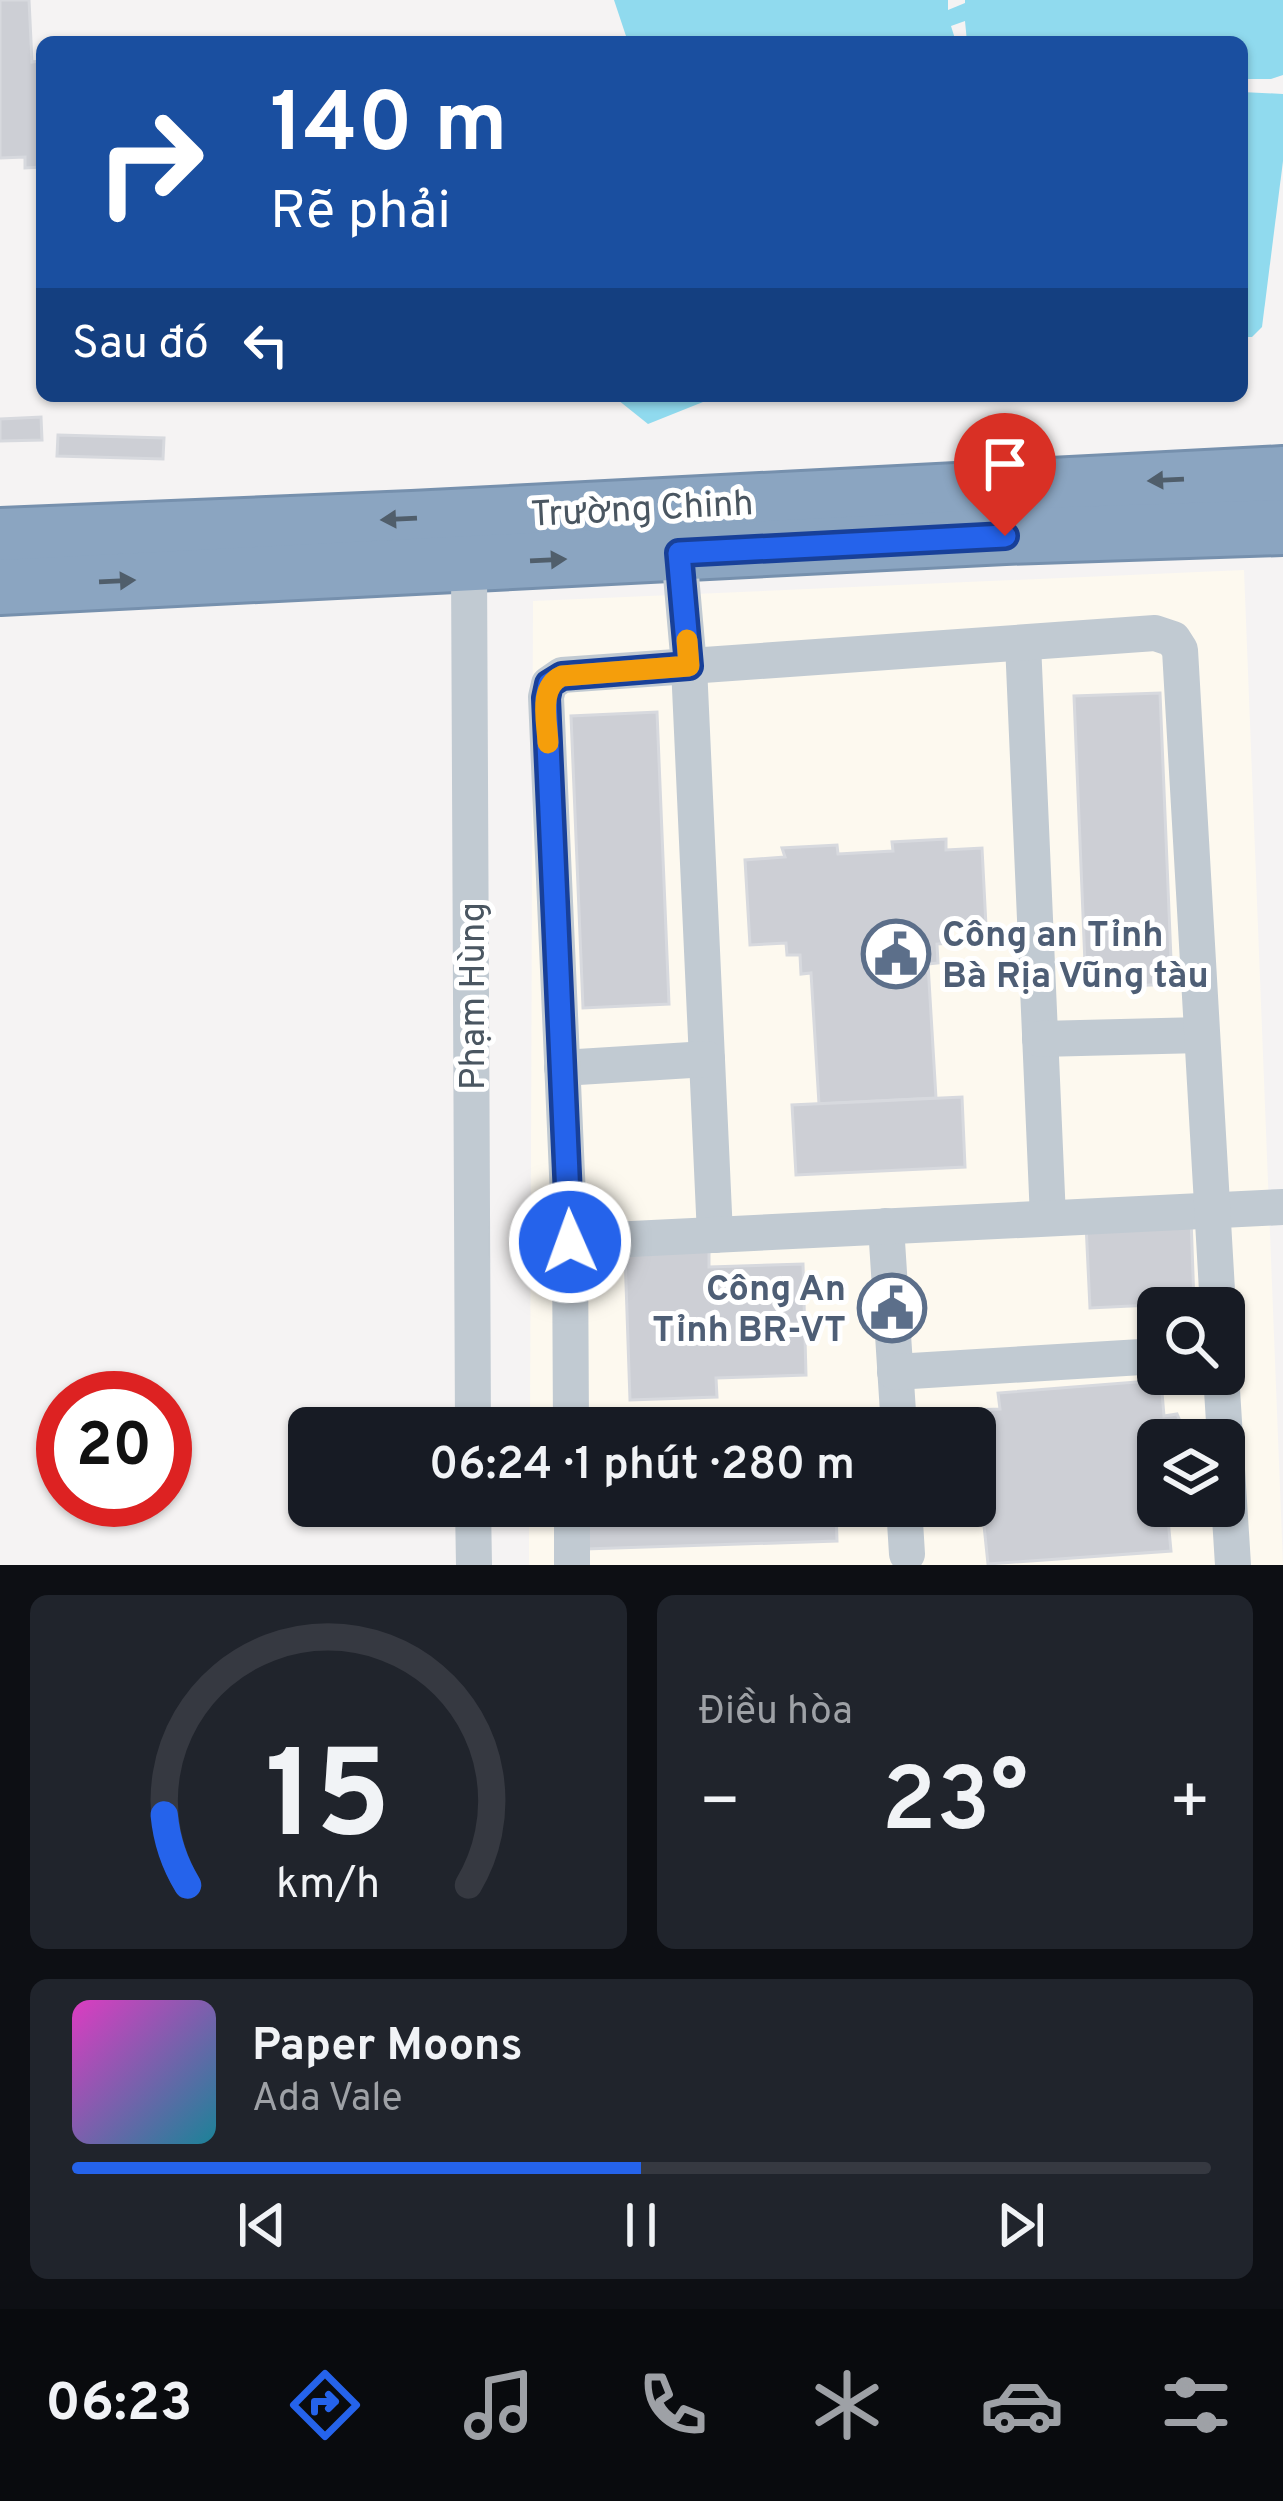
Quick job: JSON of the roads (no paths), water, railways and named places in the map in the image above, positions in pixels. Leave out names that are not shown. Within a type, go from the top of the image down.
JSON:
[{"type":"highway","name":"Trường Chinh","points":[[0,586],[470,540],[1283,474]]},
{"type":"highway","name":"Trường Chinh","points":[[0,536],[470,540],[679,553],[1283,527]]},
{"type":"street","points":[[1283,527],[1283,546]]},
{"type":"street","name":"Phạm Hùng","points":[[470,540],[473,1407]]},
{"type":"street","points":[[679,553],[689,666],[716,1235]]},
{"type":"street","points":[[571,1407],[570,1242],[546,698],[549,684],[562,676],[1155,633],[1174,639],[1180,650],[1217,1287]]},
{"type":"street","points":[[1022,643],[1048,1218]]},
{"type":"street","points":[[1040,1040],[1202,1035]]},
{"type":"street","points":[[562,1068],[707,1059]]},
{"type":"street","points":[[570,1242],[1283,1207]]},
{"type":"street","points":[[886,1226],[898,1407]]},
{"type":"street","points":[[895,1372],[1137,1358]]},
{"type":"street","points":[[1223,1395],[1233,1565]]},
{"type":"street","points":[[473,1527],[474,1565]]},
{"type":"street","points":[[572,1527],[572,1565]]},
{"type":"street","points":[[905,1527],[907,1554]]},
{"type":"water","points":[[614,0],[948,0],[948,10],[965,0],[1283,0],[1283,75],[1248,79],[1248,36],[966,36],[965,21],[951,26],[954,36],[626,36]]},
{"type":"water","points":[[1248,92],[1283,94],[1283,161],[1262,327],[1248,337]]},
{"type":"water","points":[[620,402],[703,402],[648,424]]},
{"type":"place","name":"Công an Tỉnh Bà Rịa Vũng tàu","points":[[896,954]]},
{"type":"place","name":"Công An Tỉnh BR-VT","points":[[892,1308]]}]
